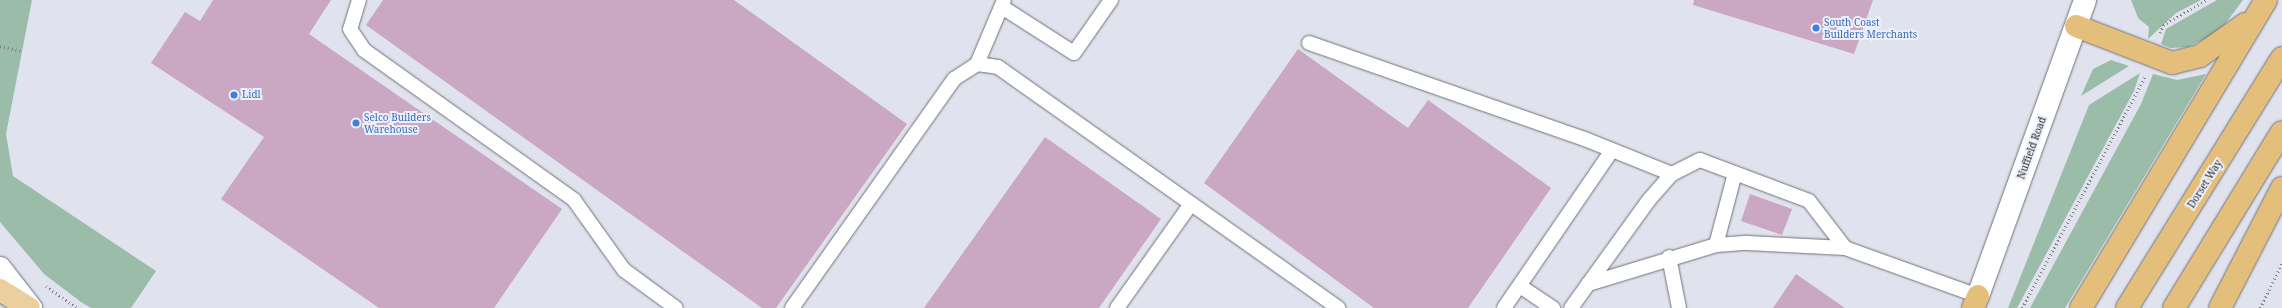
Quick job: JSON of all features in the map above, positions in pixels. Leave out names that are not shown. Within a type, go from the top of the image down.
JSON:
[{"type":"highway","points":[[2081,308],[2253,19],[2266,0]]},
{"type":"highway","points":[[2076,26],[2152,56],[2172,62],[2200,56],[2253,19]]},
{"type":"highway","name":"Dorset Way","points":[[2127,308],[2282,58]]},
{"type":"highway","points":[[2174,308],[2282,132]]},
{"type":"highway","points":[[2220,308],[2282,188]]},
{"type":"main road","points":[[0,290],[30,308]]},
{"type":"street","name":"Nuffield Road","points":[[1975,302],[2085,0]]},
{"type":"street","points":[[0,268],[30,308]]},
{"type":"lane","points":[[359,0],[350,29],[364,50],[574,200],[624,270],[676,308]]},
{"type":"lane","points":[[792,308],[954,79],[977,64],[1003,3],[1074,53],[1111,0]]},
{"type":"lane","points":[[1309,43],[1612,150],[1672,174]]},
{"type":"lane","points":[[977,64],[998,67],[1338,308]]},
{"type":"lane","points":[[1504,308],[1612,150]]},
{"type":"lane","points":[[1571,308],[1672,174],[1700,160],[1809,201],[1845,248]]},
{"type":"lane","points":[[1716,245],[1735,173]]},
{"type":"lane","points":[[1117,308],[1191,204]]},
{"type":"lane","points":[[1588,284],[1669,257],[1716,245],[1845,248],[1975,302]]},
{"type":"lane","points":[[1669,257],[1679,308]]},
{"type":"lane","points":[[1520,286],[1552,308]]},
{"type":"path","points":[[2022,308],[2141,87],[2163,26],[2206,0]]},
{"type":"path","points":[[0,46],[22,51]]},
{"type":"path","points":[[2260,308],[2282,263]]},
{"type":"green space","points":[[0,0],[32,0],[6,134],[13,176],[156,271],[131,308],[91,308],[81,302],[44,274],[0,222]]},
{"type":"green space","points":[[2131,0],[2201,0],[2176,13],[2148,39],[2149,27],[2138,18]]},
{"type":"green space","points":[[2217,0],[2243,0],[2219,32],[2188,47],[2170,48],[2161,44],[2166,29]]},
{"type":"green space","points":[[2111,60],[2129,66],[2081,96],[2093,69]]},
{"type":"green space","points":[[2140,73],[2134,91],[2017,308],[2008,308],[2089,105]]},
{"type":"green space","points":[[2153,74],[2177,80],[2206,74],[2065,308],[2030,308],[2141,104]]},
{"type":"building","name":"Selco Builders Warehouse","points":[[213,0],[331,0],[309,34],[562,209],[494,308],[379,308],[221,199],[264,137],[151,63],[185,12],[200,21]]},
{"type":"building","points":[[383,0],[734,0],[907,124],[776,308],[762,308],[366,25]]},
{"type":"building","name":"South Coast Builders Merchants","points":[[1694,0],[1873,0],[1854,54],[1693,5]]},
{"type":"building","points":[[1298,49],[1408,128],[1428,100],[1551,188],[1468,308],[1374,308],[1204,183]]},
{"type":"building","points":[[1045,137],[1161,219],[1099,308],[924,308]]},
{"type":"building","points":[[1750,194],[1792,209],[1782,235],[1741,221]]},
{"type":"building","points":[[1796,274],[1845,308],[1773,308]]},
{"type":"place","name":"South Coast Builders Merchants","points":[[1816,28]]},
{"type":"place","name":"Lidl","points":[[234,95]]},
{"type":"place","name":"Selco Builders Warehouse","points":[[356,123]]}]
